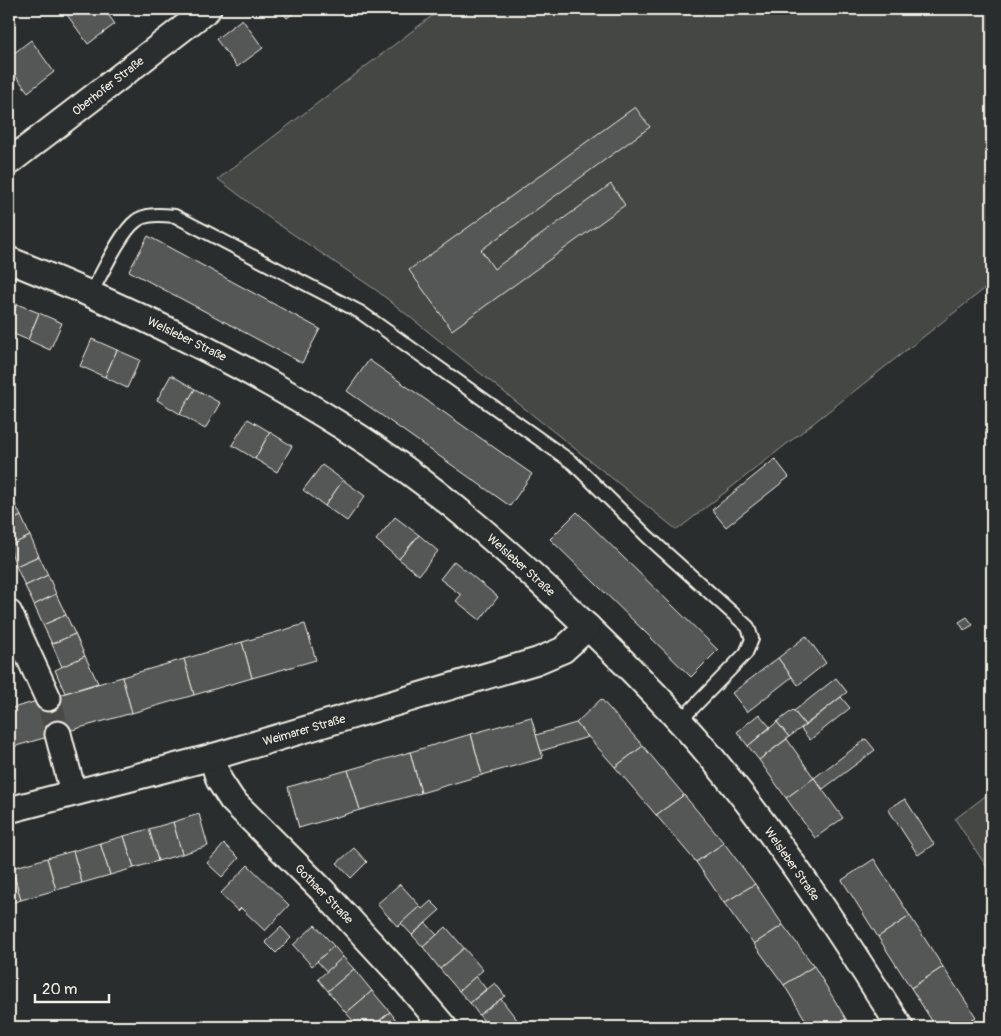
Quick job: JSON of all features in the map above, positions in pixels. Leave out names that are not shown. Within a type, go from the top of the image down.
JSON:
[{"type":"street","name":"Oberhofer Straße","points":[[9,162],[208,9]]},
{"type":"street","name":"Welsleber Straße","points":[[9,260],[154,323],[234,362],[351,432],[408,472],[492,538],[638,676],[726,775],[806,882],[900,1027]]},
{"type":"street","points":[[9,613],[48,698]]},
{"type":"street","name":"Weimarer Straße","points":[[9,810],[212,757],[537,661],[563,650],[588,627]]},
{"type":"street","points":[[58,734],[74,792]]},
{"type":"street","name":"Gothaer Straße","points":[[212,757],[219,780],[232,800],[381,954],[444,1027]]},
{"type":"lane","points":[[90,295],[125,235],[137,220],[156,214],[175,216],[360,312],[573,463],[648,538],[748,628],[752,638],[746,653],[680,721]]},
{"type":"shaded area","points":[[441,9],[992,9],[992,283],[677,530],[376,290],[272,220],[218,179]]},
{"type":"shaded area","points":[[992,791],[992,875],[955,819]]},
{"type":"building","points":[[69,9],[104,9],[115,24],[88,44],[65,12]]},
{"type":"building","points":[[280,9],[299,9],[287,18]]},
{"type":"building","points":[[242,19],[263,48],[237,67],[216,39]]},
{"type":"building","points":[[31,40],[54,72],[28,92],[9,67],[9,57]]},
{"type":"building","points":[[635,107],[650,127],[481,250],[494,269],[611,184],[625,205],[452,330],[409,270]]},
{"type":"building","points":[[148,236],[320,329],[302,363],[129,271]]},
{"type":"building","points":[[17,304],[39,313],[28,340],[9,332],[9,324]]},
{"type":"building","points":[[39,313],[62,323],[50,350],[28,340]]},
{"type":"building","points":[[92,339],[117,350],[105,377],[80,366]]},
{"type":"building","points":[[117,350],[140,360],[127,388],[105,377]]},
{"type":"building","points":[[369,360],[532,474],[510,506],[347,391]]},
{"type":"building","points":[[171,375],[195,389],[180,414],[157,400]]},
{"type":"building","points":[[195,389],[220,403],[205,429],[180,414]]},
{"type":"building","points":[[248,419],[270,432],[255,459],[232,445]]},
{"type":"building","points":[[270,432],[292,446],[277,472],[255,459]]},
{"type":"building","points":[[775,459],[789,477],[726,527],[712,510]]},
{"type":"building","points":[[322,465],[343,480],[325,506],[303,490]]},
{"type":"building","points":[[343,480],[365,496],[347,521],[325,506]]},
{"type":"building","points":[[11,496],[21,516],[9,522],[9,497]]},
{"type":"building","points":[[577,512],[718,650],[691,677],[550,539]]},
{"type":"building","points":[[21,516],[30,536],[9,546],[9,522]]},
{"type":"building","points":[[395,517],[419,535],[399,559],[376,540]]},
{"type":"building","points":[[419,535],[438,551],[419,575],[399,559]]},
{"type":"building","points":[[30,536],[39,556],[16,566],[9,546]]},
{"type":"building","points":[[39,556],[48,575],[25,586],[16,566]]},
{"type":"building","points":[[454,561],[498,597],[480,620],[456,601],[461,595],[440,579]]},
{"type":"building","points":[[48,575],[56,594],[34,605],[25,586]]},
{"type":"building","points":[[56,594],[66,615],[43,625],[34,605]]},
{"type":"building","points":[[66,615],[75,634],[52,644],[43,625]]},
{"type":"building","points":[[967,617],[973,625],[964,630],[959,622]]},
{"type":"building","points":[[305,624],[316,660],[252,678],[242,642]]},
{"type":"building","points":[[75,634],[85,656],[62,667],[52,644]]},
{"type":"building","points":[[806,636],[826,663],[798,685],[778,658]]},
{"type":"building","points":[[242,642],[252,678],[194,695],[184,659]]},
{"type":"building","points":[[85,656],[98,683],[65,693],[55,670]]},
{"type":"building","points":[[778,658],[792,677],[747,712],[732,693]]},
{"type":"building","points":[[184,659],[194,695],[132,713],[122,677]]},
{"type":"building","points":[[122,677],[132,713],[58,734],[48,698]]},
{"type":"building","points":[[836,678],[847,692],[805,725],[794,711]]},
{"type":"building","points":[[841,697],[850,708],[810,740],[801,729]]},
{"type":"building","points":[[48,698],[58,734],[9,748],[9,709]]},
{"type":"building","points":[[601,699],[643,746],[615,767],[576,723]]},
{"type":"building","points":[[793,710],[805,725],[789,737],[777,722]]},
{"type":"building","points":[[759,714],[770,727],[748,746],[737,732]]},
{"type":"building","points":[[531,717],[543,758],[482,775],[471,734]]},
{"type":"building","points":[[777,722],[789,737],[759,760],[748,746]]},
{"type":"building","points":[[576,723],[588,737],[541,751],[536,735]]},
{"type":"building","points":[[471,734],[482,775],[421,793],[410,752]]},
{"type":"building","points":[[787,739],[814,778],[786,798],[759,760]]},
{"type":"building","points":[[866,739],[875,750],[823,789],[814,778]]},
{"type":"building","points":[[643,746],[684,795],[656,815],[615,767]]},
{"type":"building","points":[[410,752],[421,793],[360,810],[348,770]]},
{"type":"building","points":[[348,770],[360,810],[299,828],[288,787]]},
{"type":"building","points":[[814,778],[843,818],[815,838],[786,798]]},
{"type":"building","points":[[684,795],[724,843],[696,862],[656,815]]},
{"type":"building","points":[[905,799],[934,844],[918,855],[888,809]]},
{"type":"building","points":[[199,814],[208,846],[182,854],[173,822]]},
{"type":"building","points":[[173,822],[182,854],[158,861],[149,829]]},
{"type":"building","points":[[149,829],[158,861],[134,868],[124,836]]},
{"type":"building","points":[[124,836],[134,868],[110,875],[100,843]]},
{"type":"building","points":[[100,843],[110,875],[82,883],[73,851]]},
{"type":"building","points":[[724,843],[755,884],[724,903],[696,862]]},
{"type":"building","points":[[224,844],[239,858],[222,877],[207,863]]},
{"type":"building","points":[[354,848],[367,862],[351,878],[337,863]]},
{"type":"building","points":[[73,851],[82,883],[56,890],[47,858]]},
{"type":"building","points":[[47,858],[56,890],[21,900],[12,868]]},
{"type":"building","points":[[874,859],[910,916],[878,937],[842,880]]},
{"type":"building","points":[[248,865],[289,905],[265,931],[241,908],[238,911],[220,894]]},
{"type":"building","points":[[12,868],[21,900],[9,904],[9,869]]},
{"type":"building","points":[[400,884],[420,906],[398,927],[377,904]]},
{"type":"building","points":[[755,884],[783,925],[754,944],[724,903]]},
{"type":"building","points":[[431,901],[440,910],[412,935],[401,923],[420,906],[422,909]]},
{"type":"building","points":[[910,916],[943,967],[911,988],[878,937]]},
{"type":"building","points":[[426,923],[437,935],[423,947],[412,935]]},
{"type":"building","points":[[315,925],[334,946],[312,966],[293,945]]},
{"type":"building","points":[[783,925],[814,966],[784,985],[754,944]]},
{"type":"building","points":[[281,927],[291,938],[276,953],[265,942]]},
{"type":"building","points":[[446,927],[464,948],[440,969],[423,947]]},
{"type":"building","points":[[334,946],[343,957],[327,972],[317,961]]},
{"type":"building","points":[[464,948],[483,970],[459,991],[440,969]]},
{"type":"building","points":[[343,957],[354,969],[328,991],[318,979]]},
{"type":"building","points":[[814,966],[846,1019],[833,1027],[810,1027],[784,985]]},
{"type":"building","points":[[943,967],[976,1017],[960,1027],[936,1027],[911,988]]},
{"type":"building","points":[[354,969],[372,991],[346,1013],[328,991]]},
{"type":"building","points":[[476,976],[486,989],[470,1003],[459,991]]},
{"type":"building","points":[[495,983],[505,996],[479,1015],[470,1003]]},
{"type":"building","points":[[372,991],[390,1012],[372,1027],[359,1027],[346,1013]]},
{"type":"building","points":[[501,999],[518,1021],[510,1027],[489,1027],[479,1015]]},
{"type":"building","points":[[390,1012],[400,1025],[397,1027],[372,1027]]},
{"type":"building","points":[[846,1019],[851,1027],[833,1027]]},
{"type":"building","points":[[973,1019],[979,1027],[960,1027]]},
{"type":"building","points":[[518,1021],[523,1027],[510,1027]]},
{"type":"tunnel","points":[[48,698],[58,734]]}]
